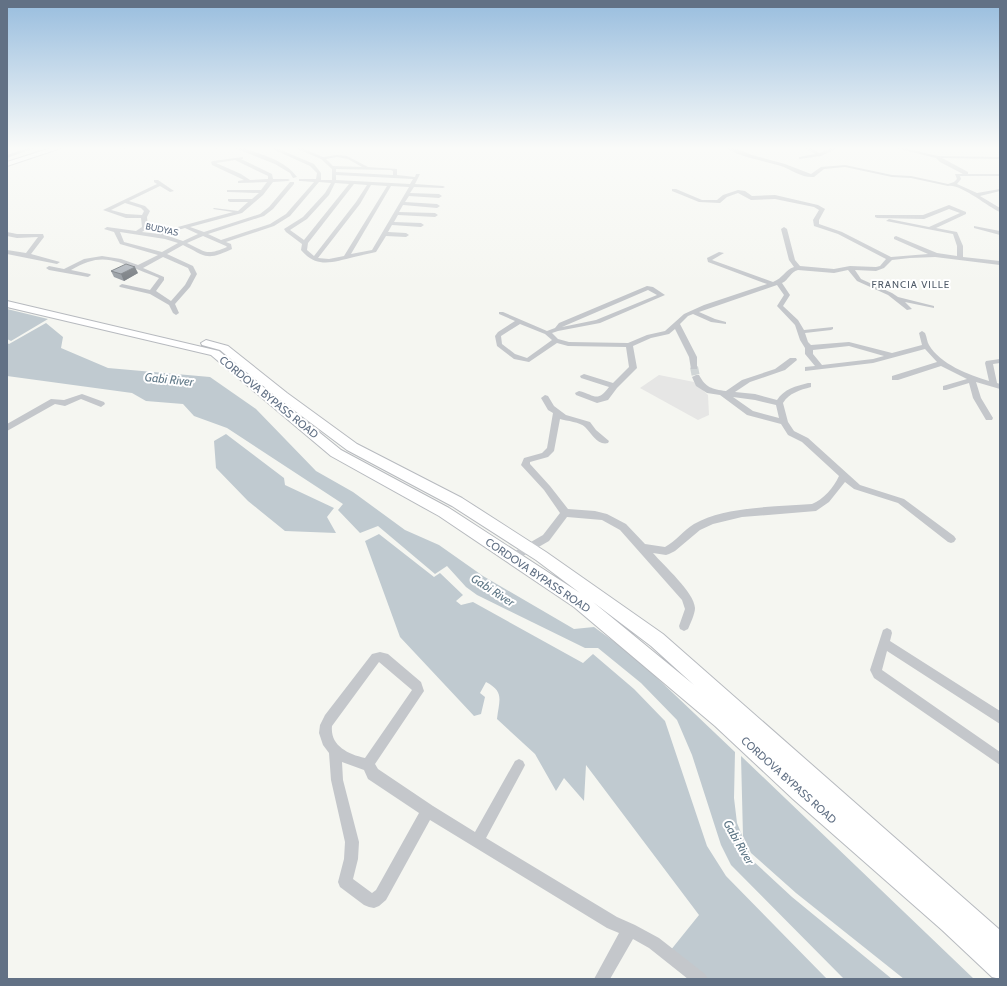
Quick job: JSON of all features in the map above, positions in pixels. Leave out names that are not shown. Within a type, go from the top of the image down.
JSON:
[{"type":"main road","name":"CORDOVA BYPASS ROAD","points":[[7,296],[27,305],[215,353],[336,453],[444,512],[580,602],[722,719],[800,792],[950,922],[1000,969]]},
{"type":"main road","name":"CORDOVA BYPASS ROAD","points":[[7,304],[27,305],[224,348],[283,396],[352,447],[457,502],[529,548],[656,640],[1000,945]]},
{"type":"street","points":[[144,217],[126,216],[106,210],[141,193],[152,197]]},
{"type":"street","points":[[161,236],[165,232],[240,212],[261,193]]},
{"type":"street","points":[[140,267],[183,243],[204,234],[251,220],[262,215],[271,208],[282,193]]},
{"type":"street","points":[[186,227],[222,241],[272,225],[288,215],[307,193]]},
{"type":"street","points":[[328,193],[312,212],[307,226],[304,250],[314,259],[327,261],[374,251],[407,194],[439,196]]},
{"type":"street","points":[[305,243],[288,230],[290,226],[307,226],[341,193]]},
{"type":"street","points":[[314,259],[358,203],[364,193]]},
{"type":"street","points":[[346,256],[384,193]]},
{"type":"street","points":[[681,193],[701,201],[718,202],[725,196],[733,193]]},
{"type":"street","points":[[744,193],[751,198],[775,197],[816,206],[822,209],[816,220],[816,225],[840,233],[890,259]]},
{"type":"street","points":[[972,193],[1000,210]]},
{"type":"street","points":[[976,195],[985,193]]},
{"type":"street","points":[[230,200],[252,201]]},
{"type":"street","points":[[122,243],[145,228],[144,217],[147,211],[143,207],[124,201]]},
{"type":"street","points":[[402,203],[437,206]]},
{"type":"street","points":[[931,228],[964,213],[949,207],[924,217],[877,216],[886,220],[957,234],[960,246],[960,258]]},
{"type":"street","points":[[216,209],[240,212]]},
{"type":"street","points":[[397,213],[435,215]]},
{"type":"street","points":[[390,223],[421,225]]},
{"type":"street","points":[[976,227],[1000,233]]},
{"type":"street","name":"BUDYAS","points":[[107,229],[161,236],[183,243],[207,254],[214,255],[230,248],[229,245],[222,241]]},
{"type":"street","points":[[784,229],[792,260],[798,268]]},
{"type":"street","points":[[119,230],[117,232],[122,243]]},
{"type":"street","points":[[7,234],[17,236],[41,235],[27,255]]},
{"type":"street","points":[[384,234],[406,235]]},
{"type":"street","points":[[896,238],[935,255]]},
{"type":"street","points":[[122,243],[162,254],[190,268],[194,274],[188,286],[172,304]]},
{"type":"street","points":[[7,252],[57,262]]},
{"type":"street","points":[[721,253],[709,259],[710,261],[775,283],[787,295],[780,306],[800,327],[804,342],[809,347],[814,348],[849,344],[893,356]]},
{"type":"street","points":[[501,313],[547,334],[556,340],[568,344],[629,345],[649,336],[665,334],[677,325],[681,319],[706,306],[783,280],[791,270],[798,268],[834,271],[850,268],[880,268],[890,259],[910,256],[935,255],[1000,263]]},
{"type":"street","points":[[65,271],[88,259],[99,257],[118,261],[140,267],[162,278],[152,292]]},
{"type":"street","points":[[49,268],[88,275]]},
{"type":"street","points":[[850,268],[859,280],[883,290],[909,309]]},
{"type":"street","points":[[122,286],[152,292],[172,304],[176,313]]},
{"type":"street","points":[[547,334],[557,329],[561,324],[648,288],[651,288],[662,295],[598,322],[557,329]]},
{"type":"street","points":[[894,298],[932,307]]},
{"type":"street","points":[[694,312],[713,321],[724,323]]},
{"type":"street","points":[[520,321],[500,333],[498,336],[499,345],[524,361],[529,360],[556,340]]},
{"type":"street","points":[[677,325],[693,357],[694,367]]},
{"type":"street","points":[[801,332],[831,328]]},
{"type":"street","points":[[922,333],[926,346],[942,363],[971,379],[996,385]]},
{"type":"street","points":[[579,393],[601,400],[605,398],[614,386],[633,368],[629,345]]},
{"type":"street","points":[[808,369],[873,361],[926,346]]},
{"type":"street","points":[[809,347],[809,354],[820,367]]},
{"type":"street","points":[[725,393],[745,381],[789,366],[793,360]]},
{"type":"street","points":[[996,385],[989,363],[1000,361]]},
{"type":"street","points":[[895,378],[942,363]]},
{"type":"street","points":[[584,376],[614,386]]},
{"type":"street","points":[[696,377],[699,384],[705,388],[779,402]]},
{"type":"street","points":[[946,388],[971,379]]},
{"type":"street","points":[[971,379],[977,398],[989,418]]},
{"type":"street","points":[[779,402],[785,394],[796,388],[808,385]]},
{"type":"street","points":[[725,393],[750,413],[784,422]]},
{"type":"street","points":[[7,428],[54,401],[64,403],[82,396],[101,404]]},
{"type":"street","points":[[545,398],[551,408],[556,412],[563,417],[587,424],[593,432],[605,441]]},
{"type":"street","points":[[779,402],[784,422],[791,433],[804,440],[857,487],[901,501],[951,540]]},
{"type":"street","points":[[556,412],[551,449],[545,455],[527,460],[525,465],[547,488],[565,513]]},
{"type":"street","points":[[642,548],[666,551],[672,548],[697,527],[711,521],[742,513],[818,507],[824,502],[843,478],[843,475]]},
{"type":"street","points":[[513,557],[546,538],[565,513]]},
{"type":"street","points":[[565,513],[604,517],[623,527],[686,597],[690,607],[690,614],[684,626]]},
{"type":"street","points":[[1000,718],[886,638],[876,670],[878,674],[1000,759]]},
{"type":"street","points":[[380,656],[417,686],[418,691],[373,755],[368,765],[358,764],[335,751],[328,744],[326,729],[327,724],[376,658],[380,656]]},
{"type":"street","points":[[335,751],[337,780],[352,842],[351,859],[345,882],[369,900],[374,901],[380,896],[428,811]]},
{"type":"street","points":[[368,765],[373,774],[428,811],[612,923],[630,930],[654,943],[700,979]]},
{"type":"street","points":[[477,841],[519,765]]},
{"type":"street","points":[[602,979],[630,930]]},
{"type":"shaded area","points":[[659,375],[694,382],[708,395],[709,415],[698,420],[640,388]]},
{"type":"water","points":[[7,309],[48,319],[11,341],[7,339]]},
{"type":"water","name":"Gabi River","points":[[46,323],[63,337],[61,348],[108,368],[210,377],[256,409],[316,471],[353,492],[405,530],[439,545],[483,576],[574,629],[594,627],[634,656],[735,752],[734,798],[737,823],[752,860],[792,897],[892,979],[844,979],[731,865],[721,845],[692,755],[677,720],[641,683],[598,648],[585,648],[477,595],[466,587],[447,566],[435,574],[378,526],[360,533],[338,510],[343,504],[227,428],[194,416],[183,404],[146,401],[132,393],[7,376],[7,343],[9,344]]},
{"type":"water","points":[[226,434],[284,478],[285,485],[334,508],[327,517],[336,533],[285,531],[248,501],[216,468],[214,441]]},
{"type":"water","points":[[379,534],[434,577],[440,573],[463,595],[456,601],[461,605],[473,602],[583,663],[593,654],[634,689],[665,721],[707,846],[726,876],[827,979],[704,979],[670,951],[699,915],[586,765],[584,801],[564,778],[556,791],[535,754],[497,719],[499,697],[496,689],[486,682],[480,693],[485,697],[481,714],[474,716],[400,637],[365,541]]},
{"type":"water","points":[[741,756],[974,979],[904,979],[796,893],[751,853],[743,836]]},
{"type":"building","points":[[126,264],[135,267],[121,274],[111,271]]},
{"type":"tunnel","points":[[694,367],[696,377]]},
{"type":"district","name":"FRANCIA VILLE","points":[[911,284]]}]
